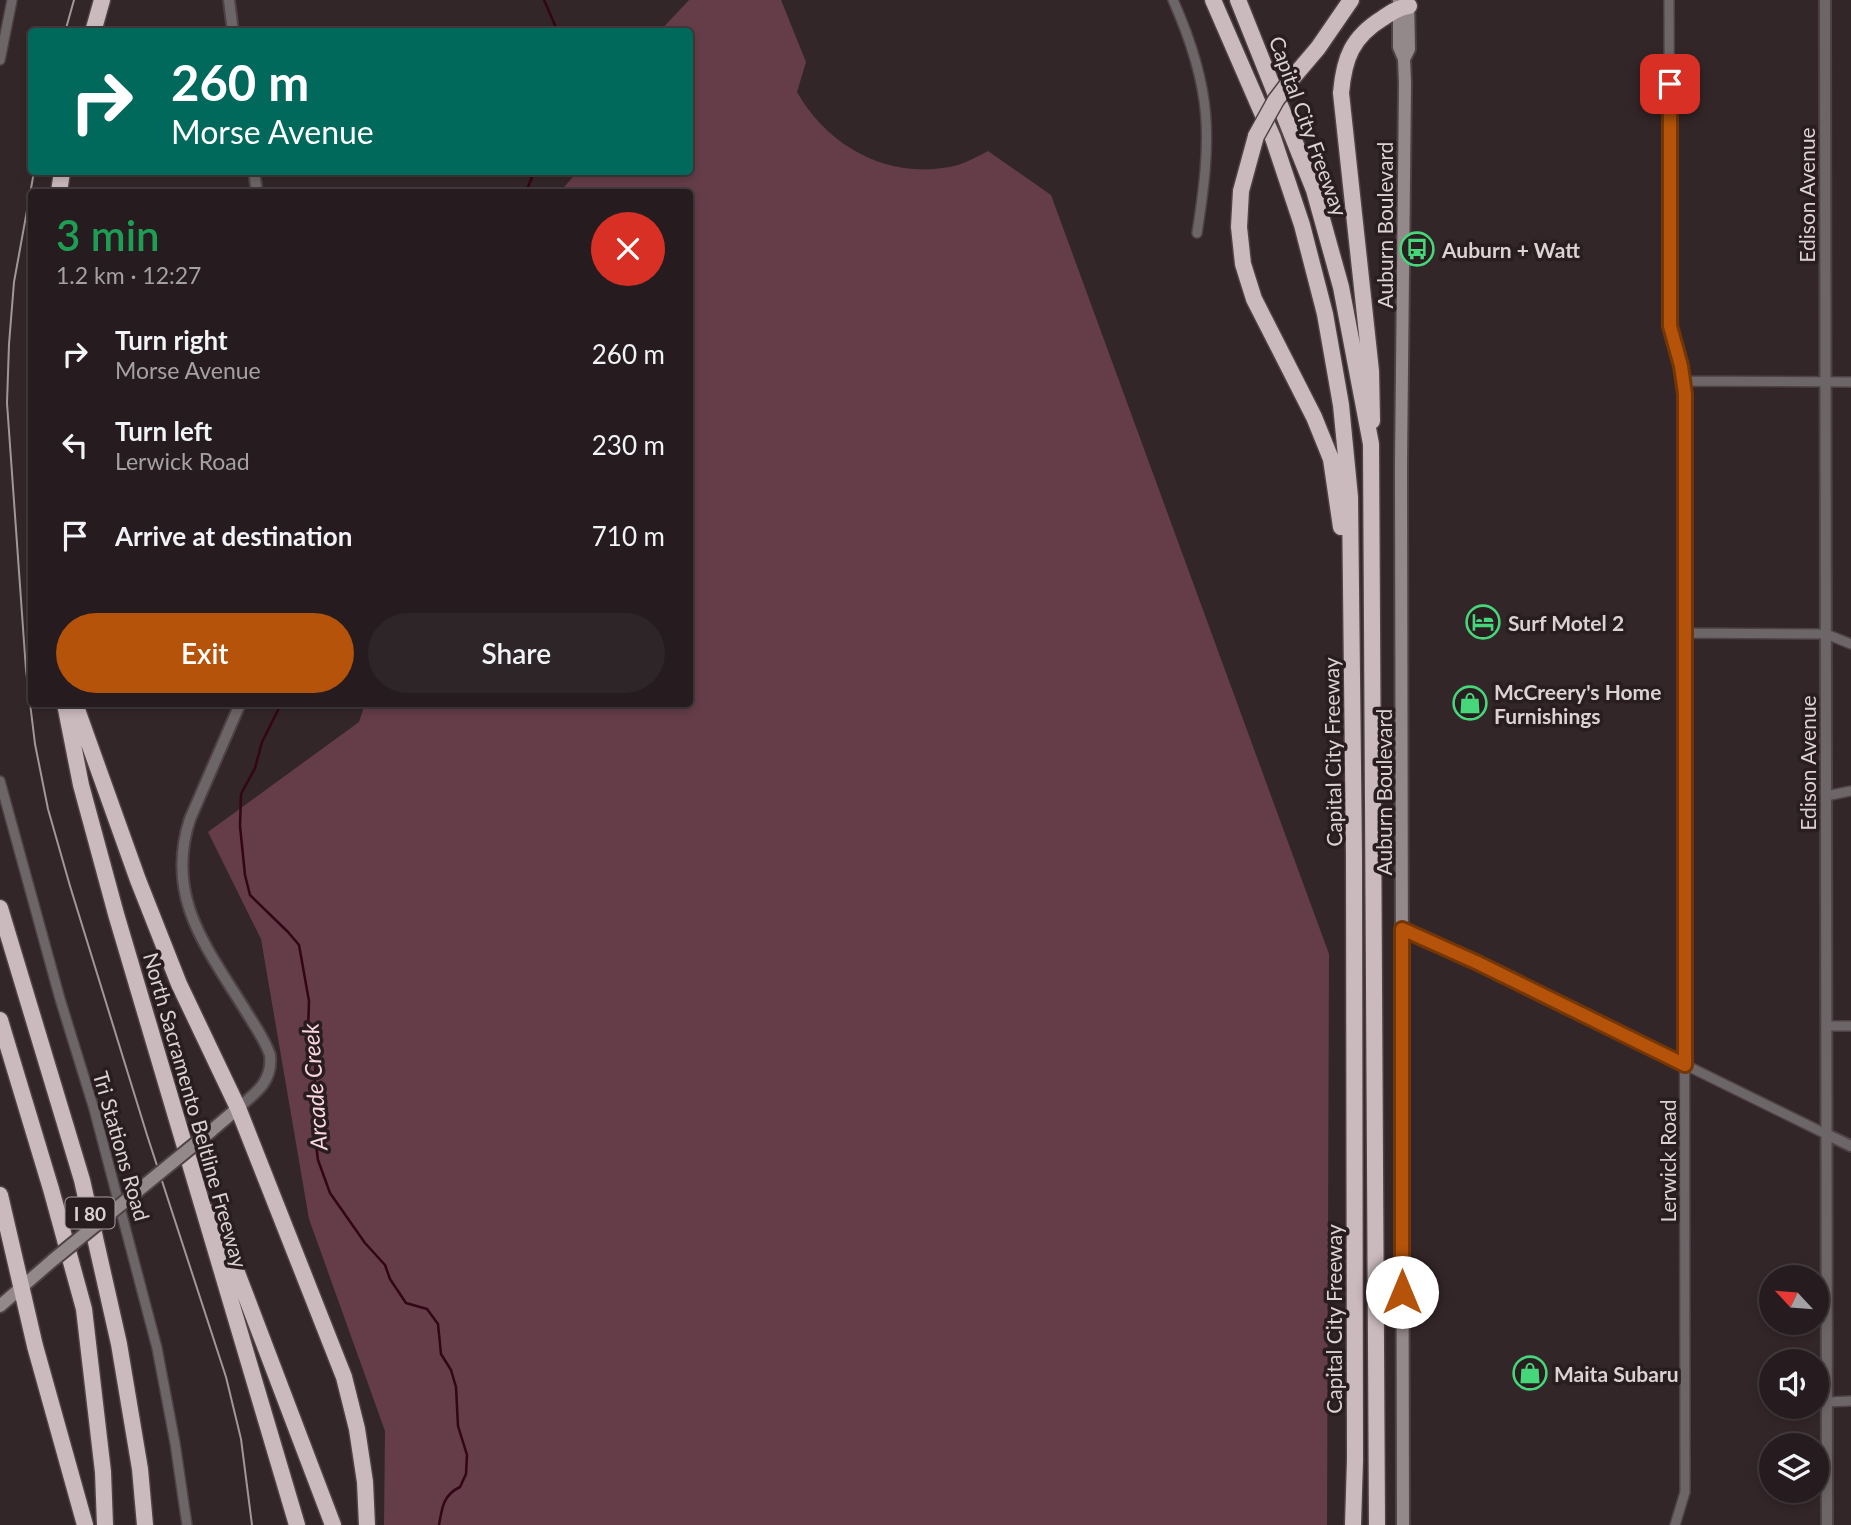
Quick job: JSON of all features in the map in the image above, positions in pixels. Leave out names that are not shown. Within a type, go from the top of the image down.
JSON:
[{"type":"highway","points":[[94,28],[102,0]]},
{"type":"highway","name":"Capital City Freeway","points":[[1213,0],[1273,138],[1303,225],[1325,314],[1341,405],[1350,496],[1354,870],[1353,1525]]},
{"type":"highway","name":"Capital City Freeway","points":[[1238,0],[1314,190],[1341,288],[1371,444],[1377,1525]]},
{"type":"highway","points":[[1351,0],[1345,12],[1276,100],[1256,136],[1241,191],[1239,227],[1243,264],[1254,299],[1314,417],[1331,459],[1339,506],[1351,645]]},
{"type":"highway","points":[[1371,444],[1373,385],[1341,93],[1343,70],[1352,47],[1366,28],[1404,3]]},
{"type":"highway","name":"North Sacramento Beltline Freeway","points":[[66,707],[76,766],[91,824],[297,1525]]},
{"type":"highway","points":[[76,707],[133,867],[179,984],[238,1108],[344,1377],[357,1429],[365,1482],[366,1525]]},
{"type":"highway","name":"I 80","points":[[0,908],[82,1180],[119,1344],[140,1469],[145,1525]]},
{"type":"highway","points":[[0,1020],[84,1309],[103,1472],[105,1525]]},
{"type":"highway","points":[[0,1195],[21,1289],[85,1525]]},
{"type":"highway","points":[[202,1205],[220,1228],[332,1525]]},
{"type":"main road","name":"Auburn Boulevard","points":[[1403,1525],[1401,464],[1404,59],[1399,47],[1404,3]]},
{"type":"main road","points":[[0,1306],[238,1108]]},
{"type":"street","points":[[0,60],[12,0]]},
{"type":"street","points":[[229,0],[232,28]]},
{"type":"street","points":[[1173,0],[1194,52],[1203,84],[1208,121],[1206,169],[1197,233]]},
{"type":"street","name":"Lerwick Road","points":[[1669,0],[1670,326],[1684,381],[1685,633],[1685,1492],[1675,1525]]},
{"type":"street","name":"Edison Avenue","points":[[1825,0],[1826,1349]]},
{"type":"street","points":[[1684,381],[1851,382]]},
{"type":"street","points":[[1685,633],[1826,634],[1851,644]]},
{"type":"street","points":[[238,1108],[267,1081],[271,1055],[195,926],[184,897],[181,870],[185,835],[190,819],[239,707]]},
{"type":"street","name":"Tri Stations Road","points":[[0,781],[60,999],[94,1109],[157,1348],[187,1525]]},
{"type":"street","points":[[1826,796],[1851,791]]},
{"type":"street","points":[[1402,929],[1478,963],[1851,1146]]},
{"type":"street","points":[[1826,1026],[1851,1026]]},
{"type":"street","points":[[1829,1402],[1851,1401]]},
{"type":"street","name":"Edison Avenue","points":[[1826,1419],[1827,1525]]},
{"type":"shaded area","points":[[689,0],[781,0],[806,62],[797,92],[810,112],[845,145],[865,156],[910,169],[958,165],[988,151],[1051,195],[1329,954],[1327,1525],[384,1525],[385,1431],[309,1219],[261,939],[208,832],[359,722],[364,707],[693,707],[693,189],[563,189],[574,175],[693,175],[693,28],[663,28]]},
{"type":"waterway","name":"Arcade Creek","points":[[544,0],[556,28]]},
{"type":"waterway","name":"Arcade Creek","points":[[527,189],[533,175]]},
{"type":"waterway","name":"Arcade Creek","points":[[280,707],[262,742],[255,768],[241,794],[240,826],[245,875],[250,895],[299,945],[309,1001],[308,1031],[316,1055],[313,1122],[318,1160],[330,1193],[365,1243],[385,1265],[390,1279],[406,1303],[427,1309],[438,1324],[441,1354],[451,1370],[456,1387],[458,1426],[467,1455],[466,1474],[460,1487],[454,1490],[444,1503],[439,1525]]},
{"type":"tram line","points":[[66,28],[74,0]]},
{"type":"tram line","points":[[31,189],[33,175]]},
{"type":"tram line","points":[[28,205],[14,282],[7,403],[28,686]]},
{"type":"tram line","points":[[30,707],[48,809],[70,886],[226,1377],[241,1439],[252,1525]]},
{"type":"place","name":"Auburn + Watt","points":[[1417,249]]},
{"type":"place","name":"Surf Motel 2","points":[[1483,622]]},
{"type":"place","name":"McCreery's Home Furnishings","points":[[1470,703]]},
{"type":"place","name":"Maita Subaru","points":[[1530,1373]]},
{"type":"route","points":[[1402,1292],[1402,929],[1478,963],[1685,1065],[1685,394],[1681,366],[1673,345],[1670,326],[1670,84]]}]
